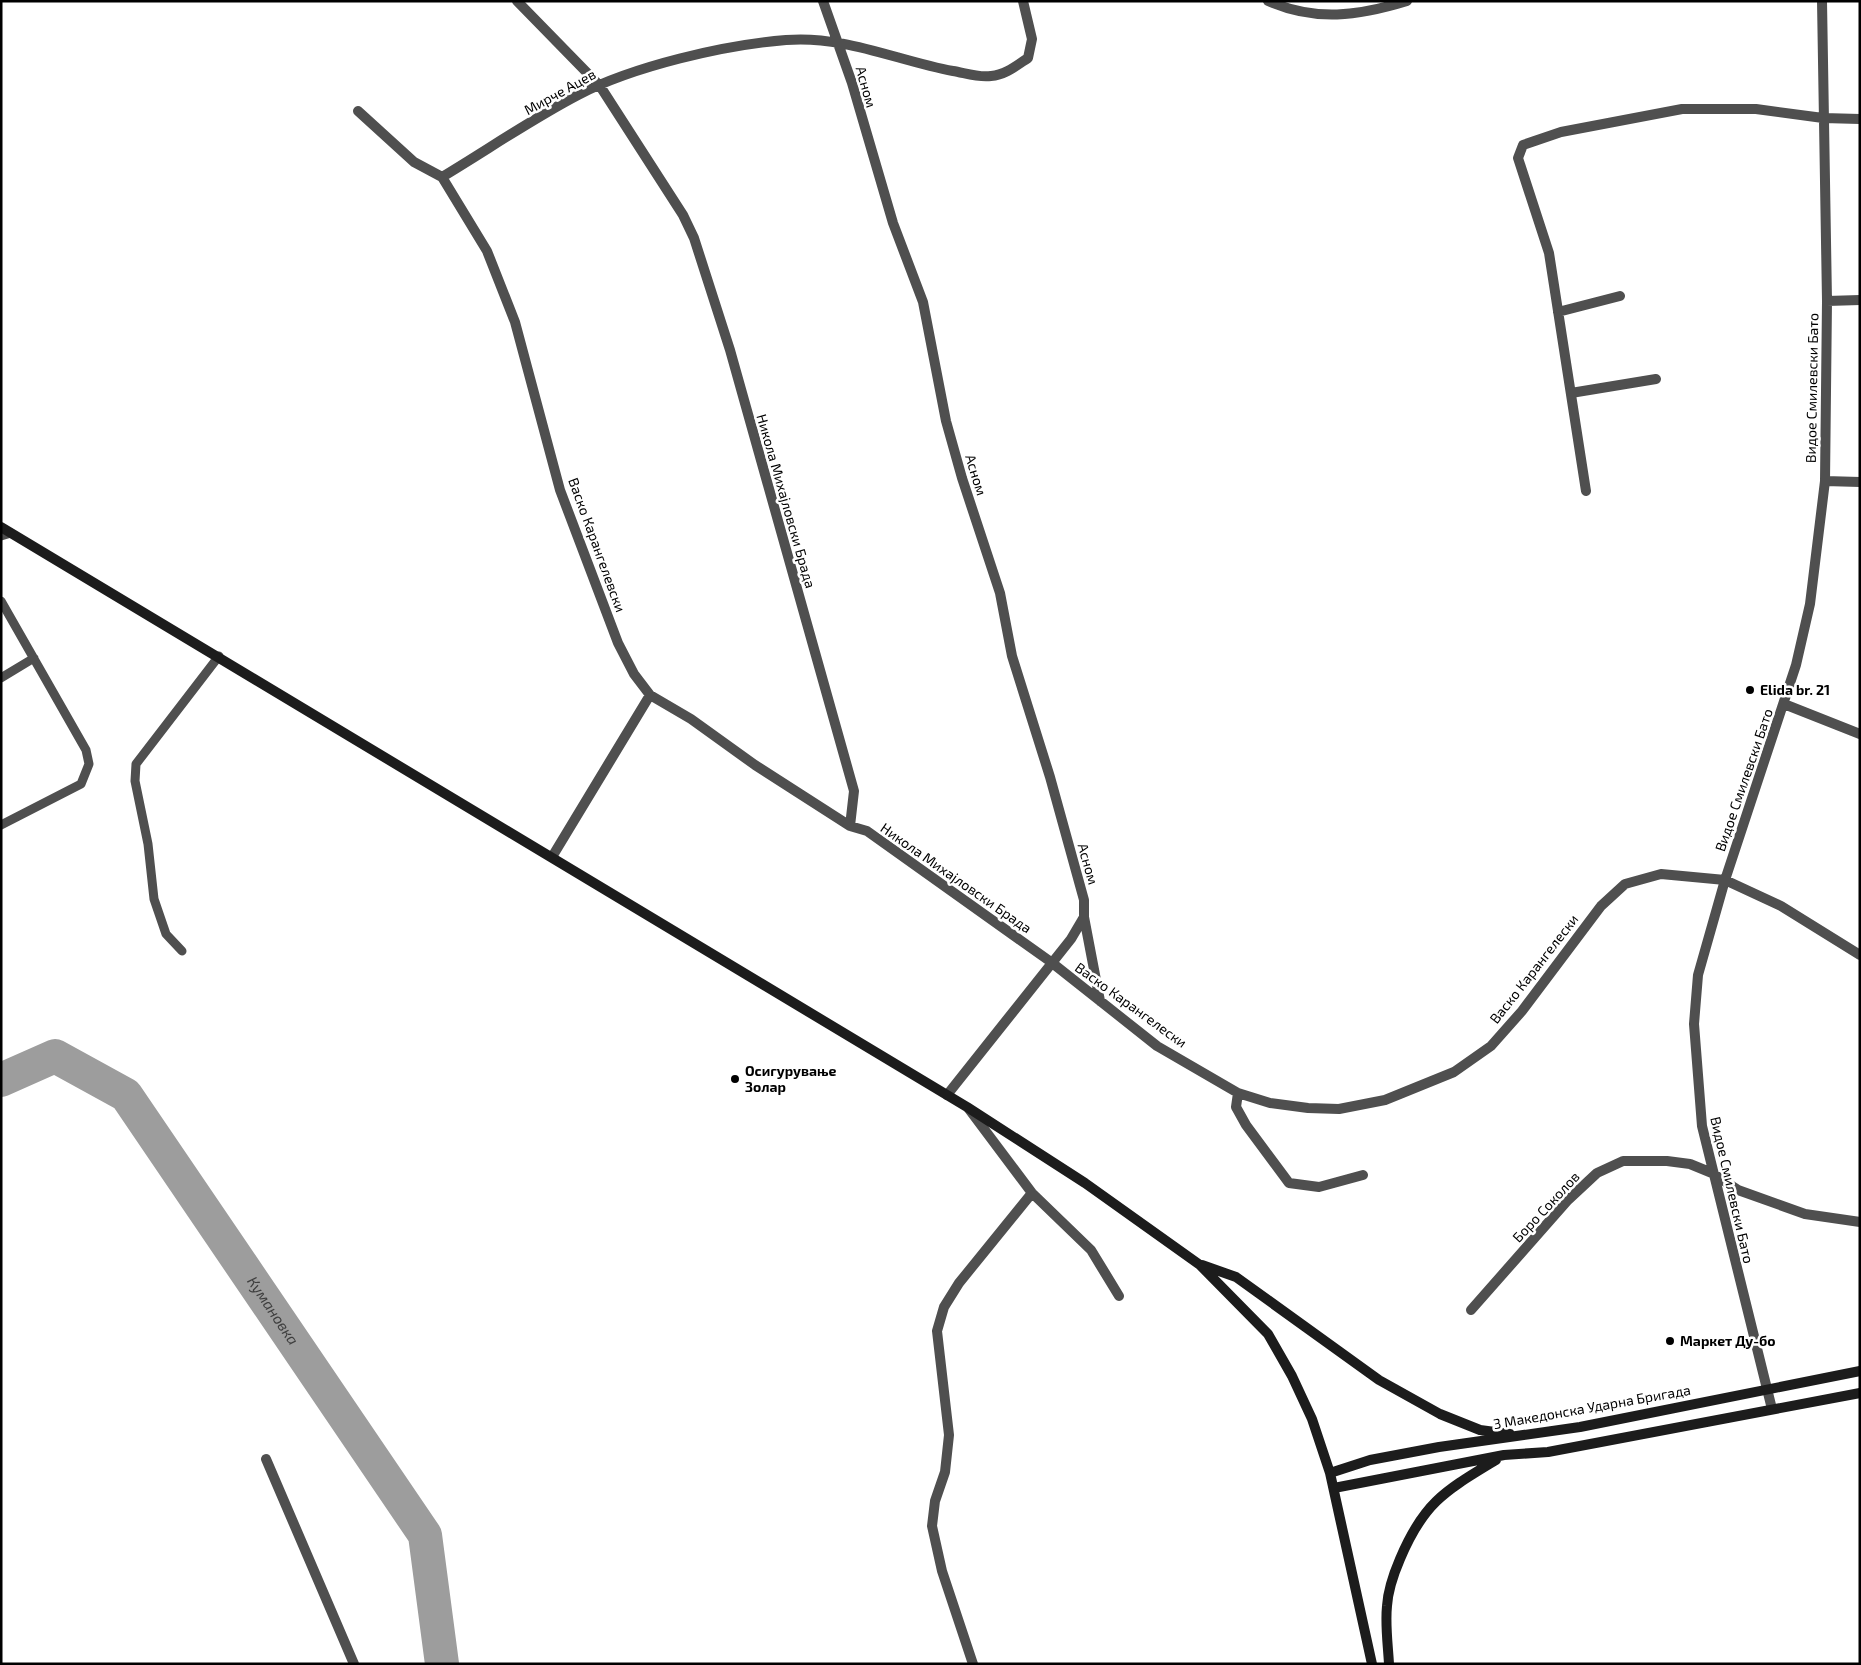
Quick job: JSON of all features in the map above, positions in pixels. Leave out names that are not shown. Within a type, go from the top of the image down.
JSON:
[{"type":"main road","points":[[1,527],[6,534],[219,656],[967,1107],[1085,1184],[1200,1264],[1268,1334],[1292,1376],[1312,1419],[1334,1488],[1372,1664]]},
{"type":"main road","points":[[1200,1264],[1236,1277],[1379,1380],[1440,1414],[1480,1430],[1521,1436]]},
{"type":"main road","name":"3 Македонска Ударна Бригада","points":[[1330,1473],[1370,1460],[1439,1447],[1580,1426],[1860,1370]]},
{"type":"main road","points":[[1334,1488],[1504,1455],[1548,1452],[1860,1393]]},
{"type":"main road","points":[[1389,1664],[1386,1605],[1394,1573],[1416,1524],[1432,1504],[1456,1484],[1504,1455]]},
{"type":"street","name":"Никола Михајловски Брада","points":[[517,1],[600,86],[683,215],[694,238],[730,350],[854,791],[850,826],[867,831],[1050,962]]},
{"type":"street","points":[[823,1],[838,42]]},
{"type":"street","name":"Мирче Ацев","points":[[442,177],[579,94],[617,77],[689,56],[742,46],[788,39],[838,42],[943,69],[990,77],[1008,71],[1028,58],[1032,39],[1023,1]]},
{"type":"street","points":[[1268,1],[1306,15],[1347,15],[1407,1]]},
{"type":"street","name":"Видое Смилевски Бато","points":[[1772,1409],[1712,1173],[1702,1126],[1694,1024],[1698,975],[1725,880],[1796,665],[1810,604],[1825,481],[1827,301],[1822,1]]},
{"type":"street","name":"Асном","points":[[838,42],[893,223],[923,302],[946,421],[962,478],[1000,593],[1012,656],[1050,776],[1084,900],[1084,917],[1100,1001]]},
{"type":"street","points":[[1586,491],[1549,253],[1518,158],[1523,145],[1561,132],[1682,109],[1756,109],[1823,118],[1860,119]]},
{"type":"street","points":[[358,111],[414,162],[442,177]]},
{"type":"street","name":"Васко Карангелевски","points":[[442,177],[487,251],[515,322],[560,490],[618,643],[634,674],[650,695],[691,719],[755,765],[850,826]]},
{"type":"street","points":[[1558,312],[1620,296]]},
{"type":"street","points":[[1827,301],[1860,300]]},
{"type":"street","points":[[1571,393],[1656,379]]},
{"type":"street","points":[[1825,481],[1860,482]]},
{"type":"street","points":[[552,857],[650,695]]},
{"type":"street","points":[[1784,704],[1860,734]]},
{"type":"street","name":"Васко Карангелески","points":[[1050,962],[1157,1046],[1238,1093],[1270,1103],[1339,1109],[1385,1100],[1418,1088],[1454,1072],[1491,1046],[1522,1011],[1601,906],[1625,884],[1661,874],[1725,880]]},
{"type":"street","points":[[1725,880],[1781,906],[1860,955]]},
{"type":"street","points":[[947,1095],[1070,939],[1084,917]]},
{"type":"street","points":[[1238,1093],[1236,1108],[1246,1125],[1290,1183],[1319,1187],[1363,1175]]},
{"type":"street","points":[[967,1107],[1032,1193],[1091,1250],[1119,1296]]},
{"type":"street","name":"Боро Соколов","points":[[1471,1310],[1568,1200],[1598,1173],[1623,1161],[1667,1160],[1690,1164],[1712,1173],[1738,1190],[1805,1214],[1860,1222]]},
{"type":"street","points":[[973,1664],[942,1571],[932,1526],[935,1501],[945,1472],[949,1435],[936,1331],[944,1307],[959,1283],[1032,1193]]},
{"type":"street","points":[[266,1459],[354,1664]]},
{"type":"lane","points":[[1,601],[86,750],[89,764],[81,784],[1,825]]},
{"type":"lane","points":[[182,951],[166,934],[154,899],[148,844],[135,781],[136,764],[219,656]]},
{"type":"lane","points":[[1,678],[34,658]]},
{"type":"waterway","name":"Кумановка","points":[[1,1080],[55,1056],[126,1095],[425,1535],[442,1664]]},
{"type":"place","name":"Elida br. 21","points":[[1750,690]]},
{"type":"place","name":"Осигурување Золар","points":[[735,1079]]},
{"type":"place","name":"Маркет Ду-бо","points":[[1670,1341]]}]
